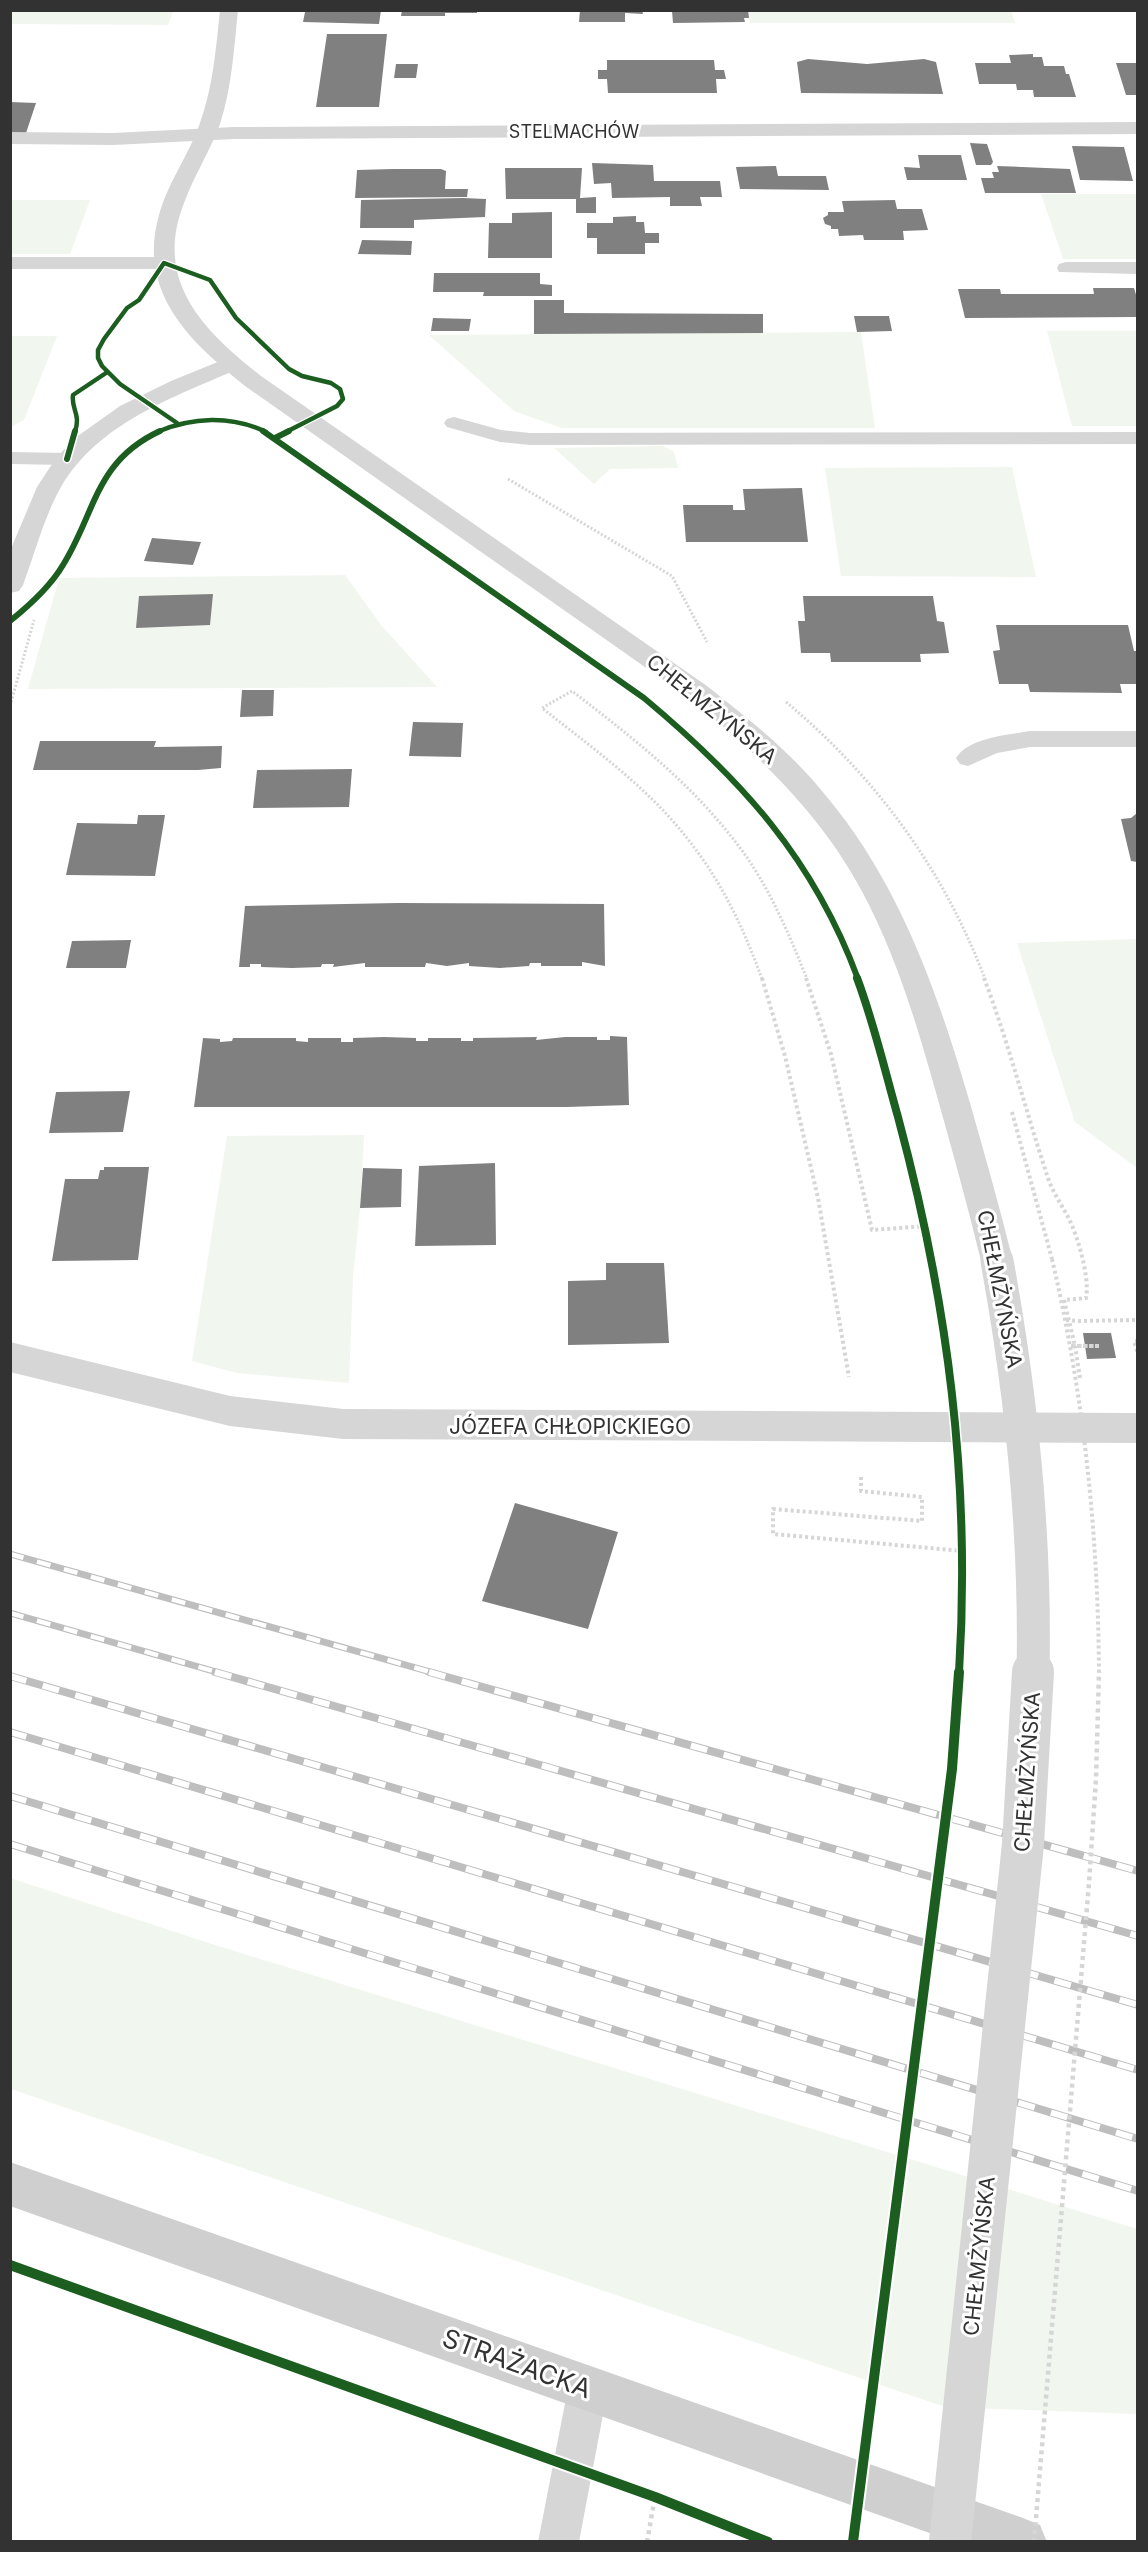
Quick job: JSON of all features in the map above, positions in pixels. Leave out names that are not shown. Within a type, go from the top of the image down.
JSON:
[{"type":"main road","name":"STRAŻACKA","points":[[10,2184],[1023,2541]]},
{"type":"street","name":"CHEŁMŻYŃSKA","points":[[229,10],[216,98],[206,134],[169,217],[164,244],[164,263],[173,294],[186,319],[230,364],[698,692],[757,741],[818,804],[856,855],[891,916],[934,1030],[997,1261],[1015,1361],[1029,1481],[1034,1587],[1033,1686],[1022,1845],[950,2541]]},
{"type":"street","name":"STELMACHÓW","points":[[10,138],[113,139],[206,134],[1137,128]]},
{"type":"street","points":[[10,585],[48,488],[68,459],[90,437],[116,418],[230,364]]},
{"type":"street","name":"JÓZEFA CHŁOPICKIEGO","points":[[10,1357],[230,1411],[343,1424],[1137,1428]]},
{"type":"lane","points":[[10,264],[164,263]]},
{"type":"lane","points":[[1066,268],[1137,268]]},
{"type":"lane","points":[[454,423],[500,436],[530,439],[1137,438]]},
{"type":"lane","points":[[10,459],[68,459]]},
{"type":"lane","points":[[968,758],[991,746],[1030,739],[1137,739]]},
{"type":"lane","points":[[558,2541],[588,2388]]},
{"type":"path","points":[[10,706],[35,618]]},
{"type":"path","points":[[850,1385],[828,1244],[791,1077],[771,1001],[745,931],[708,866],[661,808],[606,758],[543,708],[572,691],[637,742],[692,791],[740,848],[779,911],[808,980],[831,1055],[872,1230],[926,1226]]},
{"type":"path","points":[[1066,1320],[1137,1320]]},
{"type":"path","points":[[1137,1341],[1134,1341],[1137,1354]]},
{"type":"path","points":[[1071,1346],[1099,1346],[1075,1346],[1083,1393]]},
{"type":"path","points":[[861,1473],[861,1491],[922,1497],[922,1521],[773,1509],[773,1534],[963,1551]]},
{"type":"path","points":[[648,2541],[655,2497]]},
{"type":"shaded area","points":[[1011,10],[1015,23],[750,23],[748,11]]},
{"type":"shaded area","points":[[11,11],[173,11],[168,25],[11,24]]},
{"type":"shaded area","points":[[1041,194],[1137,194],[1137,259],[1063,259]]},
{"type":"shaded area","points":[[11,200],[90,200],[70,254],[11,254]]},
{"type":"shaded area","points":[[1047,331],[1137,331],[1137,426],[1072,426]]},
{"type":"shaded area","points":[[861,332],[875,428],[562,428],[514,411],[429,335]]},
{"type":"shaded area","points":[[11,336],[57,336],[24,420],[11,427]]},
{"type":"shaded area","points":[[663,446],[674,452],[678,468],[610,469],[594,484],[554,448]]},
{"type":"shaded area","points":[[1012,467],[1036,577],[841,576],[825,468]]},
{"type":"shaded area","points":[[345,575],[381,625],[437,687],[28,689],[59,578]]},
{"type":"shaded area","points":[[1138,939],[1137,1168],[1075,1122],[1017,943]]},
{"type":"shaded area","points":[[364,1135],[353,1277],[349,1383],[237,1373],[192,1361],[227,1136]]},
{"type":"shaded area","points":[[10,1878],[218,1946],[1137,2229],[1137,2414],[945,2407],[11,2089]]},
{"type":"building","points":[[381,10],[379,24],[303,22],[305,12]]},
{"type":"building","points":[[402,10],[477,10],[477,13],[401,16]]},
{"type":"building","points":[[580,10],[642,10],[643,14],[625,13],[625,22],[579,22]]},
{"type":"building","points":[[748,10],[749,18],[744,18],[745,22],[673,23],[672,11]]},
{"type":"building","points":[[327,34],[387,34],[379,107],[316,107]]},
{"type":"building","points":[[1033,54],[1033,57],[1042,57],[1044,66],[1064,66],[1076,97],[1034,97],[1033,90],[1017,90],[1016,84],[979,84],[975,63],[1011,63],[1009,55]]},
{"type":"building","points":[[808,59],[867,64],[924,59],[936,62],[943,94],[801,93],[797,62]]},
{"type":"building","points":[[607,60],[714,60],[715,70],[724,70],[726,79],[716,79],[717,93],[608,93],[607,79],[598,79],[598,70],[607,70]]},
{"type":"building","points":[[1116,63],[1137,63],[1137,95],[1126,95]]},
{"type":"building","points":[[396,64],[418,64],[416,78],[394,78]]},
{"type":"building","points":[[10,102],[36,103],[26,133],[10,133]]},
{"type":"building","points":[[970,143],[987,144],[993,162],[991,165],[976,165]]},
{"type":"building","points":[[1072,146],[1124,147],[1133,181],[1080,180]]},
{"type":"building","points":[[918,155],[961,155],[967,180],[907,180],[904,167],[920,168]]},
{"type":"building","points":[[592,163],[653,165],[654,181],[720,181],[722,197],[700,197],[702,206],[670,206],[670,197],[612,198],[611,183],[594,184]]},
{"type":"building","points":[[776,166],[778,176],[826,176],[829,190],[740,189],[736,167]]},
{"type":"building","points":[[997,166],[1070,169],[1076,193],[985,193],[981,178],[994,178],[992,172],[999,172]]},
{"type":"building","points":[[505,168],[582,168],[580,198],[596,197],[596,213],[576,213],[576,199],[506,199]]},
{"type":"building","points":[[441,169],[446,171],[445,189],[468,189],[467,197],[355,198],[357,170]]},
{"type":"building","points":[[486,199],[485,217],[414,220],[414,228],[360,228],[361,200]]},
{"type":"building","points":[[895,200],[897,209],[922,209],[928,230],[903,231],[904,240],[864,240],[863,235],[839,236],[838,229],[831,229],[831,226],[825,224],[823,218],[828,215],[828,212],[844,212],[842,201]]},
{"type":"building","points":[[552,212],[552,258],[488,258],[489,223],[512,223],[512,213]]},
{"type":"building","points":[[636,216],[636,222],[644,222],[645,233],[659,233],[659,243],[645,243],[645,254],[597,254],[597,238],[587,238],[587,223],[613,223],[613,217]]},
{"type":"building","points":[[362,240],[412,241],[411,255],[358,254]]},
{"type":"building","points":[[434,273],[540,273],[540,284],[552,285],[552,296],[483,296],[484,292],[433,292]]},
{"type":"building","points":[[1093,288],[1134,288],[1137,298],[1137,317],[965,318],[958,289],[1000,289],[1001,294],[1094,294]]},
{"type":"building","points":[[534,300],[564,300],[564,313],[763,314],[763,333],[534,334]]},
{"type":"building","points":[[854,316],[889,316],[892,331],[857,332]]},
{"type":"building","points":[[433,318],[471,319],[469,331],[431,331]]},
{"type":"building","points":[[802,488],[808,542],[686,542],[683,505],[733,505],[733,510],[745,510],[743,489]]},
{"type":"building","points":[[152,538],[201,542],[193,565],[144,561]]},
{"type":"building","points":[[213,594],[210,625],[136,628],[139,596]]},
{"type":"building","points":[[803,596],[933,596],[937,621],[944,622],[949,653],[920,654],[921,662],[831,662],[830,653],[801,653],[798,621],[805,621]]},
{"type":"building","points":[[996,625],[1128,625],[1134,651],[1137,651],[1137,684],[1120,684],[1122,693],[1030,692],[1028,684],[999,684],[993,651],[1000,650]]},
{"type":"building","points":[[242,690],[274,690],[273,716],[240,717]]},
{"type":"building","points":[[413,722],[463,723],[461,757],[409,756]]},
{"type":"building","points":[[40,741],[156,741],[154,747],[222,746],[221,768],[33,770]]},
{"type":"building","points":[[352,769],[349,807],[253,808],[257,770]]},
{"type":"building","points":[[1137,813],[1137,862],[1131,861],[1121,819],[1131,818]]},
{"type":"building","points":[[138,815],[165,815],[155,876],[66,875],[77,823],[137,824]]},
{"type":"building","points":[[398,903],[604,904],[605,966],[582,962],[582,966],[541,966],[541,963],[530,963],[529,966],[500,968],[469,966],[469,963],[447,966],[426,963],[425,967],[365,967],[365,963],[333,967],[334,964],[292,968],[261,967],[261,964],[239,967],[245,906]]},
{"type":"building","points":[[131,940],[126,968],[66,968],[72,941]]},
{"type":"building","points":[[610,1036],[627,1037],[629,1105],[194,1107],[203,1038],[220,1039],[220,1042],[232,1041],[233,1038],[296,1038],[296,1041],[308,1042],[308,1038],[341,1038],[341,1042],[353,1042],[353,1038],[384,1037],[416,1038],[416,1041],[428,1041],[428,1038],[461,1038],[461,1041],[473,1041],[473,1038],[537,1037],[536,1040],[597,1037],[597,1040],[610,1040]]},
{"type":"building","points":[[130,1091],[123,1132],[49,1133],[56,1092]]},
{"type":"building","points":[[495,1163],[496,1245],[415,1246],[419,1166]]},
{"type":"building","points":[[104,1167],[149,1167],[138,1260],[52,1261],[65,1179],[98,1179],[100,1170],[104,1170]]},
{"type":"building","points":[[363,1168],[402,1169],[401,1207],[360,1208]]},
{"type":"building","points":[[606,1263],[664,1263],[669,1343],[568,1345],[568,1281],[606,1280]]},
{"type":"building","points":[[1083,1333],[1111,1333],[1116,1358],[1087,1359]]},
{"type":"building","points":[[515,1503],[618,1532],[588,1629],[482,1601]]},
{"type":"railway","points":[[10,1554],[434,1673]]},
{"type":"railway","points":[[10,1613],[220,1673]]},
{"type":"railway","points":[[215,1672],[1138,1936]]},
{"type":"railway","points":[[429,1672],[1138,1871]]},
{"type":"railway","points":[[10,1676],[1138,2005]]},
{"type":"railway","points":[[10,1732],[1138,2070]]},
{"type":"railway","points":[[10,1796],[1138,2139]]},
{"type":"railway","points":[[10,1844],[1138,2191]]},
{"type":"cycle path","points":[[177,423],[132,394],[109,375],[98,358],[98,350],[104,339],[127,308],[139,300],[164,263],[210,280],[236,318],[289,369],[302,376],[331,383],[340,389],[343,399],[337,406],[275,438]]},
{"type":"cycle path","points":[[67,459],[79,419],[72,400],[73,395],[106,373]]},
{"type":"cycle path","points":[[10,621],[36,599],[58,573],[70,553],[102,483],[120,458],[132,448],[158,432],[187,422],[221,420],[250,425],[275,438],[644,698],[690,738],[755,803],[793,852],[825,903],[850,957],[877,1042],[901,1130],[937,1283],[954,1398],[962,1557],[960,1663],[952,1769],[853,2542]]},
{"type":"cycle path","points":[[10,2265],[655,2497],[768,2542]]}]
